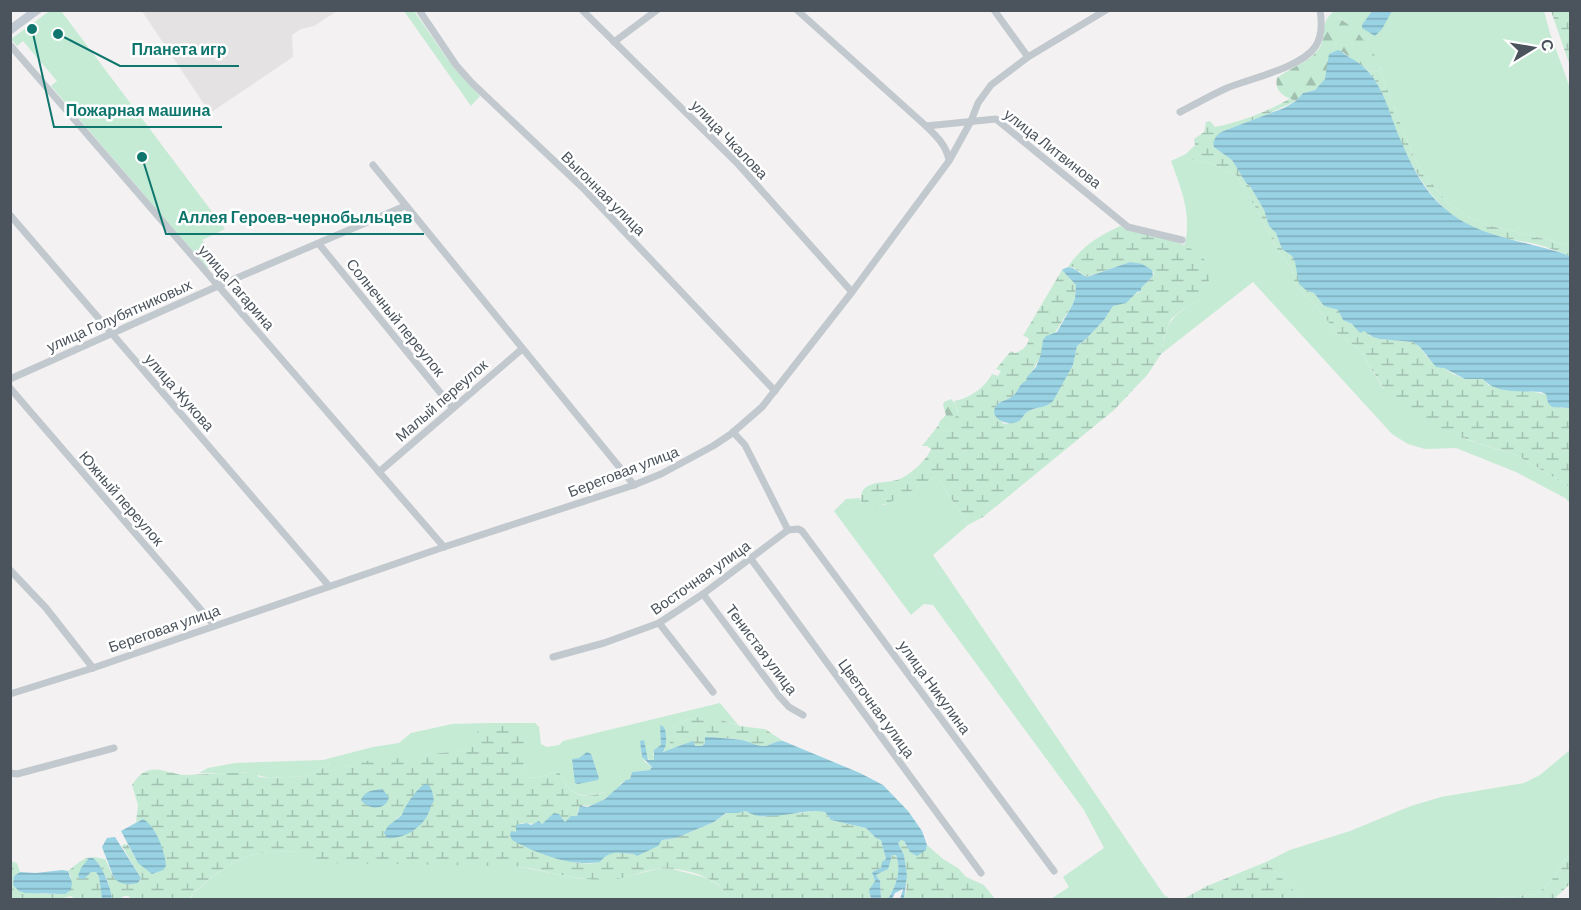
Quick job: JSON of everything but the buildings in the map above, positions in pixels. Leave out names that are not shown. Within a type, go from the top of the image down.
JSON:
[{"type":"street","points":[[10,30],[37,10]]},
{"type":"street","name":"Выгонная улица","points":[[419,10],[456,65],[472,83],[585,190],[775,391]]},
{"type":"street","name":"улица Чкалова","points":[[582,10],[737,163],[852,291]]},
{"type":"street","points":[[614,42],[657,10]]},
{"type":"street","points":[[796,10],[926,126],[941,141],[948,153],[949,161]]},
{"type":"street","points":[[994,10],[1028,57]]},
{"type":"street","name":"Береговая улица","points":[[10,694],[93,668],[634,484],[693,458],[733,432],[762,407],[775,391],[949,161],[978,103],[991,85],[1028,57],[1106,10]]},
{"type":"street","points":[[1180,112],[1225,89],[1278,70],[1310,52],[1315,48],[1320,37],[1322,25],[1320,10]]},
{"type":"street","name":"улица Гагарина","points":[[10,45],[444,547]]},
{"type":"street","name":"улица Литвинова","points":[[926,126],[993,118],[1128,227],[1182,240]]},
{"type":"street","points":[[373,165],[634,484]]},
{"type":"street","name":"улица Голубятниковых","points":[[10,379],[405,206]]},
{"type":"street","name":"улица Жукова","points":[[10,215],[329,586]]},
{"type":"street","name":"Солнечный переулок","points":[[319,244],[452,407]]},
{"type":"street","name":"Малый переулок","points":[[379,472],[522,349]]},
{"type":"street","name":"Южный переулок","points":[[10,388],[214,625]]},
{"type":"street","points":[[733,432],[745,445],[788,530]]},
{"type":"street","name":"Восточная улица","points":[[553,657],[604,643],[659,623],[703,594],[788,530]]},
{"type":"street","name":"улица Никулина","points":[[788,530],[802,531],[1054,871]]},
{"type":"street","name":"Цветочная улица","points":[[751,559],[981,873]]},
{"type":"street","points":[[10,570],[46,608],[93,668]]},
{"type":"street","name":"Тенистая улица","points":[[703,594],[778,696],[789,707],[803,715]]},
{"type":"street","points":[[659,623],[713,692]]},
{"type":"street","points":[[10,773],[17,774],[114,748]]},
{"type":"shaded area","points":[[142,11],[337,11],[314,26],[301,29],[292,35],[293,57],[210,113]]},
{"type":"green space","points":[[51,10],[61,11],[225,229],[202,240],[217,259],[207,268],[51,86],[57,81],[23,41],[17,46],[11,39]]},
{"type":"green space","points":[[1335,10],[1544,11],[1570,88],[1570,247],[1487,225],[1468,217],[1446,201],[1424,174],[1412,153],[1380,71],[1381,68],[1352,28],[1345,21],[1330,15]]},
{"type":"green space","points":[[404,11],[414,11],[453,67],[480,96],[471,106]]},
{"type":"green space","points":[[1551,11],[1570,11],[1570,66]]},
{"type":"green space","points":[[1330,15],[1335,15],[1356,30],[1381,64],[1380,71],[1369,72],[1343,52],[1329,63],[1325,79],[1315,90],[1303,93],[1296,101],[1288,98],[1277,87],[1277,78],[1316,52],[1322,43],[1325,22]]},
{"type":"green space","points":[[1380,71],[1412,153],[1424,174],[1446,201],[1468,217],[1487,225],[1561,243],[1570,247],[1570,256],[1540,245],[1485,233],[1465,224],[1442,206],[1424,185],[1410,160],[1380,89],[1369,72]]},
{"type":"green space","points":[[1289,99],[1296,101],[1221,132],[1215,147],[1232,160],[1250,186],[1264,210],[1269,226],[1276,233],[1282,249],[1292,256],[1306,290],[1314,293],[1324,306],[1338,310],[1343,320],[1368,332],[1370,336],[1413,342],[1427,357],[1453,374],[1465,379],[1483,379],[1488,385],[1546,394],[1548,403],[1561,408],[1570,408],[1570,487],[1518,456],[1451,434],[1393,403],[1359,349],[1337,333],[1316,306],[1298,288],[1294,282],[1292,269],[1277,249],[1236,175],[1212,164],[1186,158],[1186,154],[1195,145],[1194,139],[1204,132],[1206,122],[1210,121],[1215,127],[1234,122],[1263,112]]},
{"type":"green space","points":[[1186,154],[1186,158],[1212,164],[1236,175],[1277,249],[1292,269],[1294,282],[1298,288],[1316,306],[1337,333],[1359,349],[1383,388],[1465,439],[1518,456],[1570,487],[1570,503],[1565,498],[1516,472],[1456,448],[1425,449],[1408,444],[1392,434],[1253,282],[1161,354],[1165,334],[1176,315],[1200,300],[1190,248],[1184,246],[1187,224],[1185,203],[1171,161]]},
{"type":"green space","points":[[1120,226],[1188,247],[1206,262],[1211,273],[1200,300],[1171,319],[1161,354],[1148,374],[1114,410],[983,517],[968,525],[942,484],[935,477],[890,502],[871,507],[862,506],[861,497],[866,487],[897,480],[912,472],[929,453],[931,449],[922,446],[938,426],[941,430],[950,431],[958,411],[954,401],[976,392],[992,374],[998,376],[1001,371],[996,369],[1011,351],[1017,352],[1026,346],[1029,339],[1023,336],[1062,270],[1076,285],[1073,304],[1025,382],[1017,393],[999,403],[994,413],[1004,424],[1017,422],[1028,411],[1050,404],[1073,365],[1077,346],[1104,320],[1113,306],[1141,291],[1141,288],[1153,276],[1154,273],[1130,262],[1086,277],[1073,267],[1068,267],[1091,243]]},
{"type":"green space","points":[[951,399],[957,410],[955,422],[950,431],[941,430],[938,426],[946,415],[943,405]]},
{"type":"green space","points":[[935,477],[942,484],[968,525],[933,555],[1164,895],[1171,899],[1051,899],[1069,887],[1063,877],[1104,848],[1084,810],[933,605],[924,604],[911,615],[834,511],[846,499],[860,498],[862,506],[884,505]]},
{"type":"green space","points":[[720,703],[739,726],[706,718],[681,722],[673,727],[670,744],[672,750],[662,752],[665,749],[661,740],[661,747],[653,754],[655,760],[650,761],[644,745],[641,754],[645,762],[652,767],[650,770],[632,772],[630,779],[605,792],[589,795],[576,793],[566,785],[559,771],[537,778],[527,777],[521,723],[535,723],[539,727],[541,744],[547,747],[559,745],[563,741]]},
{"type":"green space","points":[[700,717],[765,729],[783,741],[761,746],[743,740],[705,737],[705,743],[702,746],[695,746],[694,741],[672,750],[669,735],[671,730],[686,720]]},
{"type":"green space","points":[[489,723],[476,734],[472,750],[422,755],[407,762],[366,761],[351,766],[332,764],[306,776],[269,778],[245,772],[199,773],[208,768],[235,763],[323,760],[399,743],[411,733],[452,724]]},
{"type":"green space","points":[[489,723],[521,723],[527,777],[537,778],[559,771],[571,790],[576,794],[589,796],[605,792],[622,783],[594,805],[583,805],[578,810],[577,816],[565,822],[559,814],[541,824],[521,823],[516,832],[522,845],[561,859],[593,863],[611,852],[634,854],[662,840],[676,838],[714,822],[727,813],[746,811],[763,817],[818,810],[825,812],[831,820],[866,828],[881,840],[886,859],[881,868],[872,872],[875,881],[870,895],[871,900],[731,899],[713,881],[697,874],[672,869],[651,870],[613,880],[595,880],[515,866],[319,863],[305,859],[298,851],[265,852],[247,856],[219,872],[189,899],[132,899],[124,896],[120,899],[112,899],[108,881],[97,861],[91,872],[96,872],[99,877],[102,899],[75,899],[71,896],[61,899],[11,900],[10,861],[17,863],[20,872],[14,876],[41,894],[56,894],[71,877],[68,871],[88,858],[105,859],[114,878],[132,884],[140,881],[141,878],[122,846],[124,844],[128,845],[142,865],[166,866],[154,832],[140,820],[136,822],[138,805],[132,785],[145,772],[157,770],[186,775],[254,772],[259,777],[269,778],[306,776],[332,764],[351,766],[365,761],[401,758],[407,762],[421,755],[471,750],[476,734]],"holes":[[[419,788],[430,805],[428,814],[395,819],[402,815]]]},
{"type":"green space","points":[[1570,750],[1570,853],[1549,884],[1536,894],[1480,900],[1302,899],[1266,862],[1290,850],[1350,831],[1411,806],[1441,797],[1524,783],[1540,775]]},
{"type":"green space","points":[[901,840],[906,846],[927,848],[927,845],[958,868],[966,877],[984,885],[995,899],[904,899],[907,878],[904,856],[898,843]]},
{"type":"green space","points":[[298,851],[515,866],[582,879],[625,877],[657,869],[672,869],[707,878],[720,886],[731,899],[189,900],[210,879],[238,860],[260,853]]},
{"type":"green space","points":[[894,853],[899,864],[898,876],[888,899],[881,899],[880,881],[876,875],[884,871]]},
{"type":"green space","points":[[1570,853],[1570,884],[1554,899],[1480,900],[1536,894],[1549,884]]},
{"type":"green space","points":[[1266,862],[1302,899],[1183,899],[1207,886]]},
{"type":"water","points":[[1372,11],[1392,11],[1382,29],[1375,36],[1362,28]]},
{"type":"water","points":[[1338,50],[1360,64],[1377,83],[1413,168],[1429,193],[1443,207],[1457,218],[1487,232],[1570,256],[1570,408],[1552,407],[1548,403],[1546,394],[1541,392],[1502,389],[1488,384],[1483,379],[1465,379],[1444,368],[1436,367],[1413,342],[1380,339],[1364,331],[1360,333],[1352,324],[1343,320],[1338,310],[1324,306],[1314,293],[1299,284],[1292,256],[1282,249],[1276,233],[1269,226],[1264,210],[1250,186],[1232,160],[1214,147],[1214,143],[1221,132],[1284,108],[1296,101],[1303,93],[1315,90],[1325,79],[1329,54]]},
{"type":"water","points":[[1130,262],[1142,264],[1152,270],[1153,276],[1141,288],[1141,291],[1126,303],[1113,306],[1104,320],[1077,346],[1073,365],[1053,401],[1030,410],[1017,422],[1007,423],[998,419],[995,416],[995,408],[1014,395],[1026,381],[1036,367],[1043,340],[1046,336],[1057,332],[1073,304],[1076,285],[1062,270],[1069,267],[1087,277]]},
{"type":"water","points":[[660,725],[664,727],[666,737],[663,752],[694,741],[695,746],[702,746],[705,743],[705,737],[742,740],[761,746],[783,741],[883,785],[908,811],[922,831],[927,845],[926,850],[917,856],[910,852],[904,841],[901,840],[898,843],[904,855],[907,876],[904,899],[900,899],[903,889],[895,893],[892,899],[888,899],[896,883],[898,872],[896,855],[892,855],[888,869],[876,875],[880,881],[881,899],[871,899],[869,890],[875,881],[872,872],[881,868],[882,862],[886,859],[881,840],[866,828],[831,820],[825,812],[774,816],[754,815],[746,811],[726,813],[714,822],[676,838],[662,840],[658,846],[637,856],[616,853],[608,855],[600,862],[589,863],[555,858],[512,840],[511,831],[516,832],[516,825],[527,823],[531,825],[539,821],[542,824],[554,813],[559,814],[565,822],[571,816],[577,816],[580,806],[588,807],[605,799],[630,779],[632,772],[650,770],[652,767],[642,757],[640,741],[644,740],[648,760],[654,760],[654,750],[661,745]]},
{"type":"water","points":[[587,752],[591,754],[599,778],[575,783],[572,759],[579,758]]},
{"type":"water","points":[[425,784],[429,785],[434,801],[425,819],[405,835],[387,838],[384,833],[388,826],[402,815],[411,798]]},
{"type":"water","points":[[382,789],[389,797],[381,807],[368,806],[361,800],[367,793]]},
{"type":"water","points":[[143,819],[156,833],[166,866],[163,870],[152,874],[138,863],[121,831]]},
{"type":"water","points":[[115,837],[141,878],[138,883],[125,884],[114,878],[102,847],[107,838]]},
{"type":"water","points":[[89,858],[93,858],[103,871],[112,899],[102,899],[99,877],[96,872],[91,872],[84,879],[78,876]]},
{"type":"water","points":[[68,871],[72,883],[71,890],[65,894],[25,893],[13,885],[14,876],[20,872]]},
{"type":"place","name":"Пожарная машина","points":[[32,29]]},
{"type":"place","name":"Планета игр","points":[[58,34]]},
{"type":"place","name":"Аллея Героев-чернобыльцев","points":[[142,157]]}]
